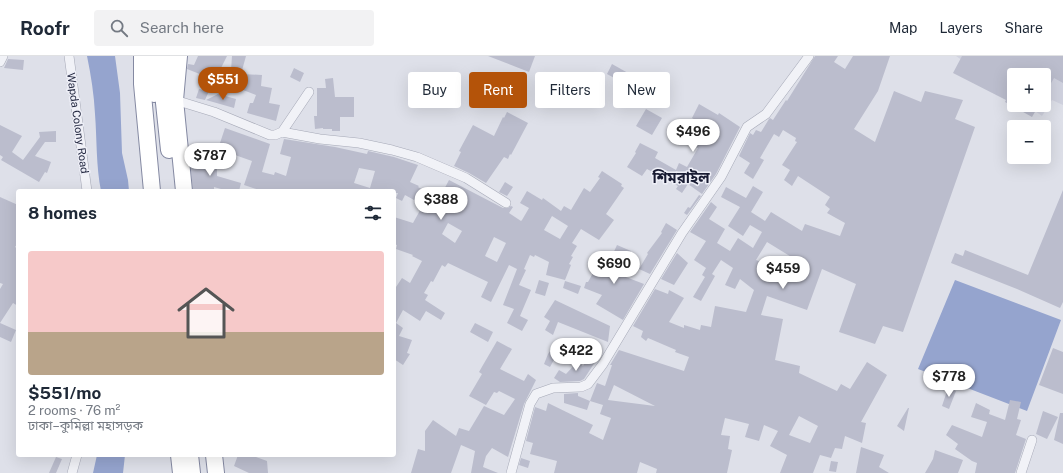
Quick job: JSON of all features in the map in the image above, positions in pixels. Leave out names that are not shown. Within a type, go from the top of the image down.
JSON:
[{"type":"highway","points":[[142,56],[142,84],[152,189]]},
{"type":"highway","points":[[155,56],[153,104],[161,189]]},
{"type":"highway","points":[[166,56],[164,104],[174,189]]},
{"type":"highway","points":[[179,56],[175,100],[184,189]]},
{"type":"highway","points":[[170,457],[170,473]]},
{"type":"highway","points":[[179,457],[181,473]]},
{"type":"highway","points":[[190,457],[192,473]]},
{"type":"highway","points":[[203,457],[205,473]]},
{"type":"highway","points":[[214,457],[216,473]]},
{"type":"street","points":[[0,62],[3,56]]},
{"type":"street","name":"Wapda Colony Road","points":[[69,56],[87,189]]},
{"type":"street","points":[[511,473],[530,404],[536,394],[553,388],[581,387],[588,384],[603,364],[682,232],[721,177],[747,127],[766,114],[809,56]]},
{"type":"street","points":[[175,100],[214,112],[270,135],[275,135],[282,132],[309,92]]},
{"type":"street","points":[[282,132],[320,139],[359,142],[417,157],[466,178],[506,203]]},
{"type":"street","points":[[1021,473],[1032,440]]},
{"type":"street","points":[[72,473],[76,457]]},
{"type":"shaded area","points":[[956,56],[1063,56],[1063,105],[1052,100],[1051,102],[1051,68],[1007,68],[1007,91]]},
{"type":"shaded area","points":[[1037,112],[1044,112],[1042,116]]},
{"type":"water","points":[[87,56],[115,56],[120,93],[122,153],[129,189],[101,189],[97,163],[96,124]]},
{"type":"water","points":[[955,280],[1061,320],[1027,411],[918,369]]},
{"type":"water","points":[[97,457],[125,457],[123,473],[93,473]]},
{"type":"building","points":[[198,56],[227,56],[215,80],[187,69],[188,64],[194,65]]},
{"type":"building","points":[[232,56],[246,56],[241,74],[262,75],[261,86],[272,88],[269,103],[280,105],[276,121],[247,113],[250,103],[253,103],[256,95],[230,85]]},
{"type":"building","points":[[488,56],[535,56],[529,72]]},
{"type":"building","points":[[815,56],[838,56],[834,62],[845,69],[853,56],[890,56],[878,91],[854,129],[875,142],[894,91],[921,102],[925,91],[963,100],[955,119],[975,127],[903,332],[883,326],[875,344],[839,332],[856,284],[822,269],[807,310],[767,296],[761,315],[783,319],[775,360],[800,366],[799,373],[837,391],[841,384],[850,389],[867,362],[887,375],[861,422],[866,423],[862,443],[845,436],[842,449],[835,448],[831,458],[820,455],[813,473],[780,473],[787,455],[770,446],[778,431],[764,425],[759,441],[745,437],[749,424],[725,418],[721,435],[730,436],[728,449],[732,450],[727,473],[656,473],[657,469],[640,462],[637,473],[554,473],[557,461],[530,454],[533,443],[526,441],[535,407],[546,411],[548,403],[593,425],[589,433],[603,440],[611,418],[600,414],[603,405],[590,401],[597,383],[605,386],[612,365],[610,365],[619,350],[684,371],[689,357],[675,352],[676,350],[648,338],[646,341],[641,337],[643,331],[633,326],[655,289],[668,294],[669,290],[684,298],[669,322],[684,328],[684,325],[700,330],[701,325],[711,327],[715,306],[746,312],[754,290],[740,279],[735,289],[725,285],[733,268],[721,260],[712,274],[715,276],[701,301],[693,297],[705,277],[702,275],[706,268],[694,260],[706,241],[690,232],[711,202],[717,207],[709,219],[725,229],[717,243],[730,251],[738,238],[753,248],[762,232],[750,225],[743,236],[728,226],[740,207],[721,197],[726,187],[746,198],[753,186],[763,192],[751,212],[765,221],[771,212],[802,231],[805,224],[840,236],[845,223],[827,213],[830,209],[825,205],[830,197],[798,176],[792,186],[784,180],[790,170],[782,165],[797,142],[795,141],[796,138],[783,130],[779,137],[774,134],[760,158],[764,160],[753,179],[744,173],[750,163],[739,156],[750,133],[753,135],[756,130],[761,132],[769,119],[770,118],[773,120],[786,100],[787,101]],"holes":[[[767,242],[793,258],[788,272],[756,260]],[[614,385],[655,406],[608,400]],[[799,416],[818,426],[810,443],[789,435]]]},
{"type":"building","points":[[962,56],[1063,56],[1063,83],[1054,78],[1051,83],[1051,68],[1007,68],[1007,103],[1005,102],[1006,100],[953,73]]},
{"type":"building","points":[[8,59],[24,60],[23,70],[4,68]]},
{"type":"building","points":[[612,64],[626,72],[613,72],[613,77],[607,74]]},
{"type":"building","points":[[294,68],[304,73],[300,82],[290,77]]},
{"type":"building","points":[[333,78],[335,97],[354,97],[354,117],[340,117],[340,131],[332,131],[332,129],[323,128],[315,129],[314,116],[317,116],[317,88],[326,88],[325,79]]},
{"type":"building","points":[[199,89],[209,91],[205,100],[196,98]]},
{"type":"building","points":[[218,94],[236,99],[234,108],[206,100]]},
{"type":"building","points":[[699,104],[718,115],[719,113],[740,127],[716,174],[702,194],[688,184],[682,193],[676,189],[678,186],[647,169],[642,176],[627,167],[636,153],[635,152],[640,143],[658,152],[655,158],[676,170],[679,163],[687,167],[698,148],[688,143],[700,123],[692,118]]},
{"type":"building","points":[[646,109],[662,118],[652,135],[636,126]]},
{"type":"building","points":[[507,112],[528,123],[511,155],[510,154],[508,159],[504,157],[486,183],[454,166],[461,152],[459,151],[473,125],[494,136]]},
{"type":"building","points":[[1023,112],[1035,112],[1032,117]]},
{"type":"building","points":[[0,125],[22,136],[12,152],[23,160],[40,137],[39,132],[56,131],[56,142],[45,142],[35,156],[51,162],[47,173],[45,172],[39,182],[1,160],[3,157],[0,155]]},
{"type":"building","points":[[225,128],[270,144],[262,172],[274,175],[275,172],[286,176],[291,157],[280,154],[284,139],[367,154],[368,151],[394,157],[418,165],[410,182],[439,199],[449,180],[503,208],[513,207],[509,213],[521,221],[529,208],[520,203],[527,191],[542,200],[543,198],[561,211],[564,206],[571,210],[584,188],[590,192],[600,178],[598,177],[602,171],[622,184],[621,186],[624,188],[606,214],[614,220],[599,240],[581,229],[572,243],[577,246],[571,256],[573,257],[569,264],[571,265],[565,280],[546,275],[549,262],[535,255],[534,257],[530,255],[524,269],[526,270],[519,285],[531,290],[520,316],[528,320],[522,331],[507,323],[514,309],[503,305],[517,269],[509,265],[491,302],[481,297],[488,282],[448,263],[445,267],[442,265],[433,282],[431,281],[424,293],[428,295],[425,300],[445,313],[441,320],[426,311],[420,321],[403,310],[396,323],[396,287],[402,278],[410,283],[422,261],[412,256],[413,255],[396,249],[396,218],[413,223],[423,205],[405,195],[402,201],[396,198],[398,193],[396,193],[396,189],[256,189],[244,185],[252,161],[218,149]],"holes":[[[359,168],[375,171],[370,188],[354,183]],[[552,216],[568,226],[560,239],[544,230]],[[448,223],[462,231],[455,243],[442,234]],[[494,237],[506,243],[497,262],[485,256]]]},
{"type":"building","points":[[208,158],[217,159],[217,176],[241,183],[240,189],[221,189],[214,187],[214,189],[193,189],[190,160],[207,160]]},
{"type":"building","points":[[505,182],[513,187],[507,196],[499,192]]},
{"type":"building","points":[[1063,190],[1063,302],[1060,308],[951,263],[955,253],[963,256],[965,250],[1028,275]]},
{"type":"building","points":[[699,195],[701,196],[687,215],[684,213],[688,207],[690,208]]},
{"type":"building","points":[[0,197],[16,204],[16,305],[13,303],[0,323],[0,289],[3,284],[0,283]]},
{"type":"building","points":[[666,223],[677,230],[650,274],[639,269],[648,254],[647,253],[662,233],[661,232]]},
{"type":"building","points":[[617,245],[631,251],[618,274],[644,284],[623,320],[596,304],[602,295],[584,288],[586,282],[588,282],[593,273],[594,274],[606,255],[611,258]]},
{"type":"building","points":[[677,253],[688,263],[674,285],[661,279]]},
{"type":"building","points":[[539,280],[549,283],[545,296],[535,293]]},
{"type":"building","points":[[565,281],[581,286],[578,294],[563,288]]},
{"type":"building","points":[[555,300],[610,326],[608,342],[558,322],[553,335],[545,330],[550,321],[544,317]]},
{"type":"building","points":[[0,323],[16,330],[11,342],[0,337]]},
{"type":"building","points":[[396,323],[403,328],[399,336],[412,340],[407,353],[410,354],[403,365],[396,360]]},
{"type":"building","points":[[475,323],[493,332],[488,342],[470,332]]},
{"type":"building","points":[[497,341],[512,349],[500,369],[524,381],[528,374],[536,380],[524,404],[508,457],[492,448],[486,456],[483,467],[498,473],[471,473],[475,451],[461,445],[451,473],[411,473],[418,449],[425,451],[425,431],[433,420],[456,436],[459,428],[469,431],[484,406],[504,415],[515,399],[499,391],[497,393],[494,392],[486,405],[469,396],[482,374],[479,372]]},
{"type":"building","points":[[556,343],[561,347],[550,367],[544,364],[548,354]]},
{"type":"building","points":[[1053,348],[1063,352],[1063,394],[1039,385]]},
{"type":"building","points":[[588,358],[595,362],[584,379],[580,381],[560,382],[554,378],[559,370],[566,374],[578,361],[583,366]]},
{"type":"building","points":[[948,388],[956,391],[949,409],[942,406]]},
{"type":"building","points":[[578,393],[578,396],[590,401],[587,410],[564,403],[564,394]]},
{"type":"building","points":[[1010,400],[1021,402],[1017,419],[1021,420],[1016,435],[1026,439],[1015,473],[975,473],[977,463],[955,449],[958,444],[946,435],[952,425],[982,437],[987,422],[971,417],[976,403],[990,410],[989,414],[1005,420]]},
{"type":"building","points":[[909,408],[904,431],[897,426]]},
{"type":"building","points":[[1043,411],[1058,417],[1047,439],[1036,434]]},
{"type":"building","points":[[1060,413],[1063,413],[1063,444],[1054,440]]},
{"type":"building","points":[[861,447],[884,455],[879,467],[889,473],[856,473]]},
{"type":"building","points":[[935,450],[963,460],[958,473],[925,473],[933,459]]},
{"type":"building","points":[[56,457],[62,459],[56,473],[49,473]]},
{"type":"building","points":[[237,457],[256,457],[267,461],[268,473],[249,473],[234,466]]},
{"type":"building","points":[[521,458],[530,461],[528,468],[519,465]]},
{"type":"building","points":[[831,461],[838,462],[836,472],[829,471]]},
{"type":"district","name":"শিমরাইল","points":[[681,178]]}]
